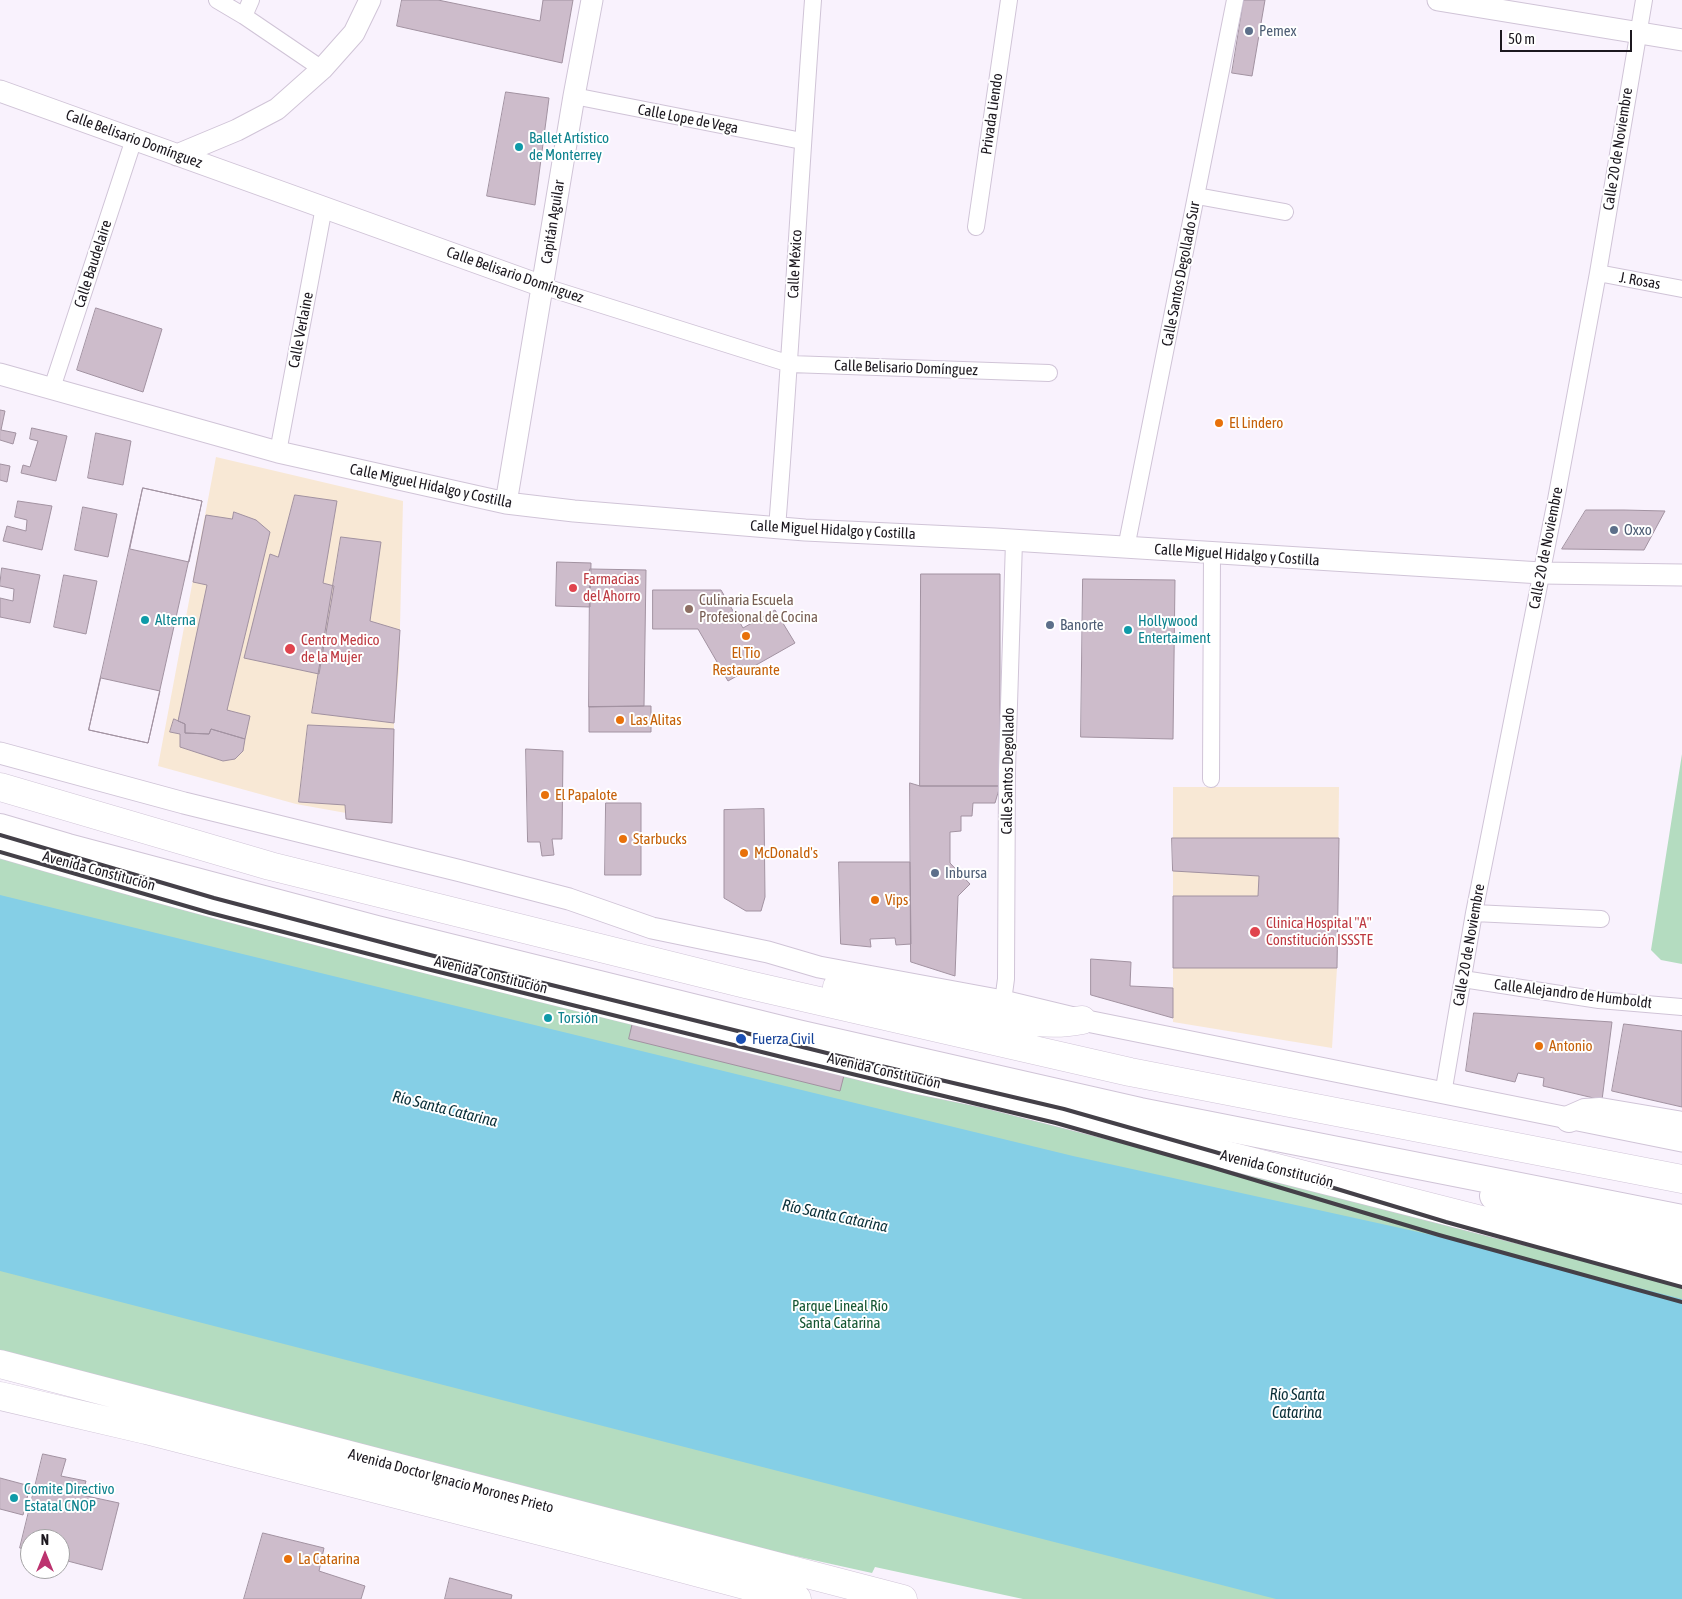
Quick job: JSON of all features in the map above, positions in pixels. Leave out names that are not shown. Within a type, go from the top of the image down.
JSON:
[{"type":"highway","points":[[0,787],[270,866],[745,984],[1130,1072],[1679,1178]]},
{"type":"highway","name":"Avenida Constitución","points":[[0,844],[76,866],[424,958],[913,1079],[982,1093],[1682,1271]]},
{"type":"highway","points":[[745,984],[765,978],[790,978],[1039,1022],[1063,1023],[1082,1020]]},
{"type":"highway","name":"Avenida Doctor Ignacio Morones Prieto","points":[[0,1364],[903,1599]]},
{"type":"highway","name":"Avenida Doctor Ignacio Morones Prieto","points":[[0,1396],[146,1430],[797,1599]]},
{"type":"main road","name":"Avenida Constitución","points":[[0,826],[88,852],[377,929],[798,1033],[1140,1111],[1682,1218]]},
{"type":"main road","points":[[1569,1119],[1585,1112],[1600,1111],[1682,1125]]},
{"type":"main road","points":[[1334,1150],[1529,1206],[1682,1244]]},
{"type":"street","points":[[217,0],[322,69]]},
{"type":"street","points":[[244,16],[251,0]]},
{"type":"street","points":[[177,155],[237,130],[277,109],[322,69],[354,33],[370,0]]},
{"type":"street","name":"Capitán Aguilar","points":[[506,504],[574,96],[592,0]]},
{"type":"street","name":"Calle México","points":[[777,528],[790,364],[802,141],[813,0]]},
{"type":"street","name":"Privada Liendo","points":[[976,227],[1009,0]]},
{"type":"street","name":"Calle Santos Degollado Sur","points":[[1126,548],[1235,0]]},
{"type":"street","points":[[1438,0],[1682,40]]},
{"type":"street","name":"Calle 20 de Noviembre","points":[[1443,1094],[1474,913],[1555,505],[1598,273],[1644,0]]},
{"type":"street","name":"Calle Belisario Domínguez","points":[[0,91],[542,286],[790,364],[1048,372]]},
{"type":"street","name":"Calle Lope de Vega","points":[[574,96],[802,141]]},
{"type":"street","name":"Calle Baudelaire","points":[[52,388],[134,139]]},
{"type":"street","points":[[1197,196],[1285,212]]},
{"type":"street","name":"Calle Verlaine","points":[[278,452],[324,207]]},
{"type":"street","name":"J. Rosas","points":[[1598,273],[1682,289]]},
{"type":"street","name":"Calle Miguel Hidalgo y Costilla","points":[[0,374],[278,452],[506,504],[574,512],[777,528],[1541,572],[1682,575]]},
{"type":"street","name":"Calle Santos Degollado","points":[[1003,1001],[1006,979],[1007,770],[1014,541]]},
{"type":"street","points":[[1211,779],[1212,553]]},
{"type":"street","points":[[0,753],[184,804],[569,899],[652,928],[768,952],[820,966],[1003,1001],[1082,1020],[1682,1141]]},
{"type":"street","points":[[1474,913],[1601,919]]},
{"type":"street","name":"Calle Alejandro de Humboldt","points":[[1463,979],[1599,1000],[1682,1007]]},
{"type":"street","name":"Avenida Doctor Ignacio Morones Prieto","points":[[0,1405],[28,1403]]},
{"type":"shaded area","name":"Centro Medico de la Mujer","points":[[216,457],[403,501],[399,668],[394,723],[392,823],[346,819],[346,813],[296,804],[158,766]]},
{"type":"shaded area","name":"Clinica Hospital \"A\" Constitución ISSSTE","points":[[1173,787],[1339,787],[1337,968],[1332,1048],[1173,1022]]},
{"type":"green space","points":[[1682,754],[1682,964],[1661,960],[1651,950]]},
{"type":"green space","name":"Río Santa Catarina","points":[[0,845],[1682,1284],[1682,1599],[1023,1599],[875,1567],[872,1573],[777,1552],[0,1352]]},
{"type":"water","name":"Río Santa Catarina","points":[[0,895],[1073,1156],[1432,1235],[1682,1299],[1682,1599],[1276,1599],[0,1271]]},
{"type":"building","points":[[402,0],[438,0],[540,21],[543,0],[573,0],[562,63],[397,26]]},
{"type":"building","name":"Pemex","points":[[1244,0],[1265,0],[1252,76],[1232,73]]},
{"type":"building","name":"Ballet Artístico de Monterrey","points":[[506,92],[549,98],[535,205],[487,196]]},
{"type":"building","points":[[96,308],[162,329],[143,392],[77,370]]},
{"type":"building","points":[[0,410],[5,411],[1,430],[16,433],[13,444],[0,440]]},
{"type":"building","points":[[32,428],[67,436],[56,481],[21,473],[23,465],[30,467],[38,441],[30,439]]},
{"type":"building","points":[[96,433],[131,441],[123,485],[88,478]]},
{"type":"building","points":[[0,464],[10,466],[7,482],[0,480]]},
{"type":"building","name":"Alterna","points":[[143,488],[202,501],[148,743],[89,730]]},
{"type":"building","points":[[143,488],[202,501],[189,562],[130,549]]},
{"type":"building","points":[[295,495],[337,501],[323,583],[334,586],[319,674],[244,658],[270,554],[278,557]]},
{"type":"building","points":[[18,501],[52,506],[42,550],[3,541],[7,526],[26,531],[27,520],[15,517]]},
{"type":"building","points":[[83,507],[117,514],[108,557],[75,550]]},
{"type":"building","name":"Oxxo","points":[[1586,510],[1665,511],[1644,550],[1562,549]]},
{"type":"building","points":[[234,512],[256,520],[270,532],[227,710],[250,716],[245,739],[211,729],[209,734],[185,733],[185,724],[178,721],[207,585],[193,582],[206,515],[232,519]]},
{"type":"building","points":[[341,537],[381,542],[370,621],[400,630],[394,723],[312,713]]},
{"type":"building","name":"Farmacias del Ahorro","points":[[557,562],[591,563],[590,607],[556,606]]},
{"type":"building","points":[[2,568],[40,575],[30,623],[0,617],[0,598],[13,601],[14,589],[0,586]]},
{"type":"building","points":[[590,569],[646,570],[644,706],[589,707]]},
{"type":"building","points":[[921,574],[1000,574],[1000,786],[920,786]]},
{"type":"building","points":[[64,575],[97,581],[86,634],[54,627]]},
{"type":"building","name":"Hollywood Entertaiment","points":[[1083,579],[1175,580],[1173,739],[1081,737]]},
{"type":"building","name":"El Tio Restaurante","points":[[653,590],[721,590],[743,628],[775,610],[795,643],[728,681],[698,629],[653,629]]},
{"type":"building","points":[[101,678],[160,691],[148,743],[89,730]]},
{"type":"building","name":"Las Alitas","points":[[651,706],[651,732],[589,732],[589,707]]},
{"type":"building","points":[[174,719],[185,724],[185,733],[209,734],[211,729],[245,739],[243,751],[235,759],[223,761],[180,747],[180,734],[170,732]]},
{"type":"building","points":[[308,725],[394,729],[392,823],[346,819],[345,805],[299,802]]},
{"type":"building","name":"El Papalote","points":[[526,749],[563,751],[562,839],[552,839],[554,855],[542,856],[540,842],[528,842]]},
{"type":"building","name":"Inbursa","points":[[910,783],[920,786],[1000,786],[995,803],[973,803],[972,816],[961,816],[961,831],[950,832],[950,863],[970,884],[958,896],[955,976],[911,962]]},
{"type":"building","name":"Starbucks","points":[[606,803],[641,803],[641,875],[605,875]]},
{"type":"building","name":"McDonald's","points":[[764,809],[765,897],[761,911],[746,911],[724,898],[724,810]]},
{"type":"building","points":[[1172,838],[1339,838],[1337,968],[1173,968],[1173,896],[1258,896],[1259,876],[1173,871]]},
{"type":"building","name":"Vips","points":[[839,862],[910,862],[911,944],[896,945],[895,938],[870,939],[871,947],[841,944]]},
{"type":"building","points":[[1091,959],[1131,962],[1130,986],[1173,988],[1173,1018],[1091,995]]},
{"type":"building","name":"Fuerza Civil","points":[[641,988],[853,1040],[840,1091],[629,1039]]},
{"type":"building","name":"Antonio","points":[[1474,1013],[1612,1022],[1602,1100],[1543,1086],[1544,1078],[1518,1073],[1515,1082],[1466,1071]]},
{"type":"building","points":[[1624,1024],[1682,1031],[1682,1107],[1612,1091]]},
{"type":"building","points":[[43,1454],[66,1459],[61,1476],[86,1481],[82,1495],[119,1503],[102,1570],[70,1562],[70,1529],[25,1529]]},
{"type":"building","name":"Comite Directivo Estatal CNOP","points":[[0,1478],[30,1486],[23,1515],[0,1509]]},
{"type":"building","name":"La Catarina","points":[[263,1533],[324,1548],[319,1571],[365,1586],[361,1599],[244,1599]]},
{"type":"building","points":[[450,1578],[512,1595],[511,1599],[445,1599]]},
{"type":"railway","points":[[0,835],[214,898],[430,955],[847,1058],[1064,1109],[1215,1152],[1446,1222],[1682,1287]]},
{"type":"railway","points":[[0,852],[210,913],[427,969],[1056,1123],[1439,1235],[1682,1302]]},
{"type":"place","name":"Pemex","points":[[1249,31]]},
{"type":"place","name":"Ballet Artístico de Monterrey","points":[[519,147]]},
{"type":"place","name":"El Lindero","points":[[1219,423]]},
{"type":"place","name":"Oxxo","points":[[1614,530]]},
{"type":"place","name":"Farmacias del Ahorro","points":[[573,588]]},
{"type":"place","name":"Culinaria Escuela Profesional de Cocina","points":[[689,609]]},
{"type":"place","name":"Alterna","points":[[145,620]]},
{"type":"place","name":"Banorte","points":[[1050,625]]},
{"type":"place","name":"Hollywood Entertaiment","points":[[1128,630]]},
{"type":"place","name":"El Tio Restaurante","points":[[746,636]]},
{"type":"place","name":"Centro Medico de la Mujer","points":[[290,649]]},
{"type":"place","name":"Las Alitas","points":[[620,720]]},
{"type":"place","name":"El Papalote","points":[[545,795]]},
{"type":"place","name":"Starbucks","points":[[623,839]]},
{"type":"place","name":"McDonald's","points":[[744,853]]},
{"type":"place","name":"Inbursa","points":[[935,873]]},
{"type":"place","name":"Vips","points":[[875,900]]},
{"type":"place","name":"Clinica Hospital \"A\" Constitución ISSSTE","points":[[1255,932]]},
{"type":"place","name":"Torsión","points":[[548,1018]]},
{"type":"place","name":"Fuerza Civil","points":[[741,1039]]},
{"type":"place","name":"Antonio","points":[[1539,1046]]},
{"type":"place","name":"Comite Directivo Estatal CNOP","points":[[14,1498]]},
{"type":"place","name":"La Catarina","points":[[288,1559]]},
{"type":"park label","name":"Parque Lineal Río Santa Catarina","points":[[840,1314]]}]
